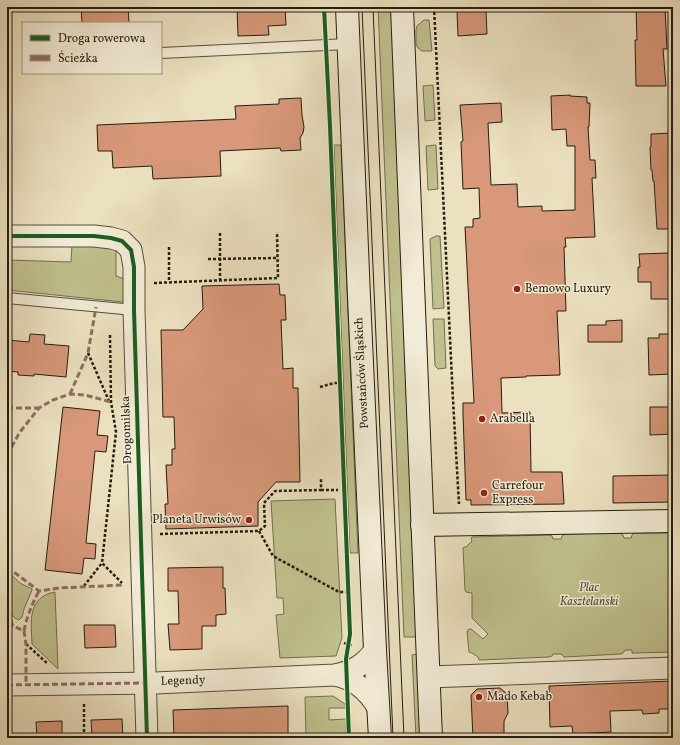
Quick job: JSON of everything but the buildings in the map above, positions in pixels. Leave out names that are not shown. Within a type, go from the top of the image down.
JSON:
[{"type":"main road","name":"Powstańców Śląskich","points":[[347,7],[380,738]]},
{"type":"main road","points":[[402,7],[431,738]]},
{"type":"main road","points":[[422,525],[673,521]]},
{"type":"street","name":"Drogomilska","points":[[7,236],[94,236],[122,241],[131,250],[134,267],[147,738]]},
{"type":"street","name":"Legendy","points":[[7,685],[145,682],[341,674],[359,667],[375,650]]},
{"type":"street","points":[[429,677],[673,668]]},
{"type":"street","name":"Legendy","points":[[341,674],[343,677],[367,692],[374,699],[378,708]]},
{"type":"lane","points":[[162,54],[348,44]]},
{"type":"lane","points":[[7,298],[134,310]]},
{"type":"path","points":[[434,7],[459,511]]},
{"type":"path","points":[[154,283],[278,278],[277,232]]},
{"type":"path","points":[[220,233],[220,280]]},
{"type":"path","points":[[169,247],[169,282]]},
{"type":"path","points":[[208,259],[278,258]]},
{"type":"path","points":[[84,586],[102,564],[116,432],[112,402],[110,335]]},
{"type":"path","points":[[88,353],[109,401]]},
{"type":"path","points":[[339,375],[340,391]]},
{"type":"path","points":[[320,387],[340,383]]},
{"type":"path","points":[[321,479],[321,490]]},
{"type":"path","points":[[158,534],[259,531],[265,526],[264,503],[275,491],[338,490]]},
{"type":"path","points":[[259,531],[273,556],[339,592],[349,592]]},
{"type":"path","points":[[102,564],[123,584]]},
{"type":"path","points":[[348,584],[349,599]]},
{"type":"path","points":[[341,674],[350,639]]},
{"type":"path","points":[[26,644],[52,667]]},
{"type":"path","points":[[84,704],[84,738]]},
{"type":"green space","points":[[378,7],[391,7],[417,637],[404,637]]},
{"type":"green space","points":[[424,20],[429,20],[432,51],[422,51],[416,44],[417,26]]},
{"type":"green space","points":[[433,85],[435,120],[425,121],[423,86]]},
{"type":"green space","points":[[334,145],[341,145],[358,553],[350,553]]},
{"type":"green space","points":[[436,145],[438,189],[428,190],[426,146]]},
{"type":"green space","points":[[440,236],[444,308],[433,309],[430,239]]},
{"type":"green space","points":[[72,245],[116,247],[116,276],[130,281],[123,302],[7,290],[7,260],[71,262]]},
{"type":"green space","points":[[433,319],[444,319],[446,368],[438,369],[435,366]]},
{"type":"green space","points":[[335,499],[342,638],[336,656],[280,658],[276,615],[284,614],[283,598],[277,598],[271,501]]},
{"type":"green space","name":"Plac Kasztelański","points":[[620,533],[624,538],[631,538],[634,533],[673,533],[673,652],[632,653],[632,650],[625,650],[621,654],[564,657],[561,654],[553,654],[549,657],[479,660],[478,657],[469,652],[467,631],[469,629],[483,639],[488,634],[472,618],[472,593],[466,592],[465,590],[463,548],[472,541],[472,537],[549,535],[552,536],[553,539],[561,539],[565,534]]},
{"type":"green space","points":[[7,571],[20,583],[32,589],[22,617],[19,620],[10,612],[8,606]]},
{"type":"green space","points":[[55,592],[58,669],[32,644],[31,619],[35,605],[39,599]]},
{"type":"green space","points":[[417,654],[421,738],[416,738],[412,655]]},
{"type":"green space","points":[[333,696],[345,704],[345,708],[329,708],[329,720],[346,719],[346,738],[306,738],[305,697]]},
{"type":"tram line","points":[[362,7],[393,738]]},
{"type":"tram line","points":[[373,7],[404,738]]},
{"type":"marked path","points":[[70,394],[88,353],[96,307]]},
{"type":"marked path","points":[[7,455],[20,432],[39,408],[53,400],[70,394],[85,395],[111,402]]},
{"type":"marked path","points":[[7,408],[39,408]]},
{"type":"marked path","points":[[7,567],[39,591],[59,588],[123,585]]},
{"type":"marked path","points":[[24,631],[30,610],[39,591]]},
{"type":"marked path","points":[[7,612],[13,626]]},
{"type":"marked path","points":[[7,626],[13,626],[24,631],[26,644],[26,685]]},
{"type":"marked path","points":[[7,685],[145,683],[145,679]]},
{"type":"cycle path","points":[[324,7],[350,634],[346,659],[349,738]]},
{"type":"cycle path","points":[[7,236],[94,236],[122,241],[131,250],[134,267],[147,738]]},
{"type":"place","name":"Bemowo Luxury","points":[[517,289]]},
{"type":"place","name":"Arabella","points":[[482,419]]},
{"type":"place","name":"Carrefour Express","points":[[484,493]]},
{"type":"place","name":"Planeta Urwisów","points":[[249,520]]},
{"type":"place","name":"Mado Kebab","points":[[479,697]]}]
